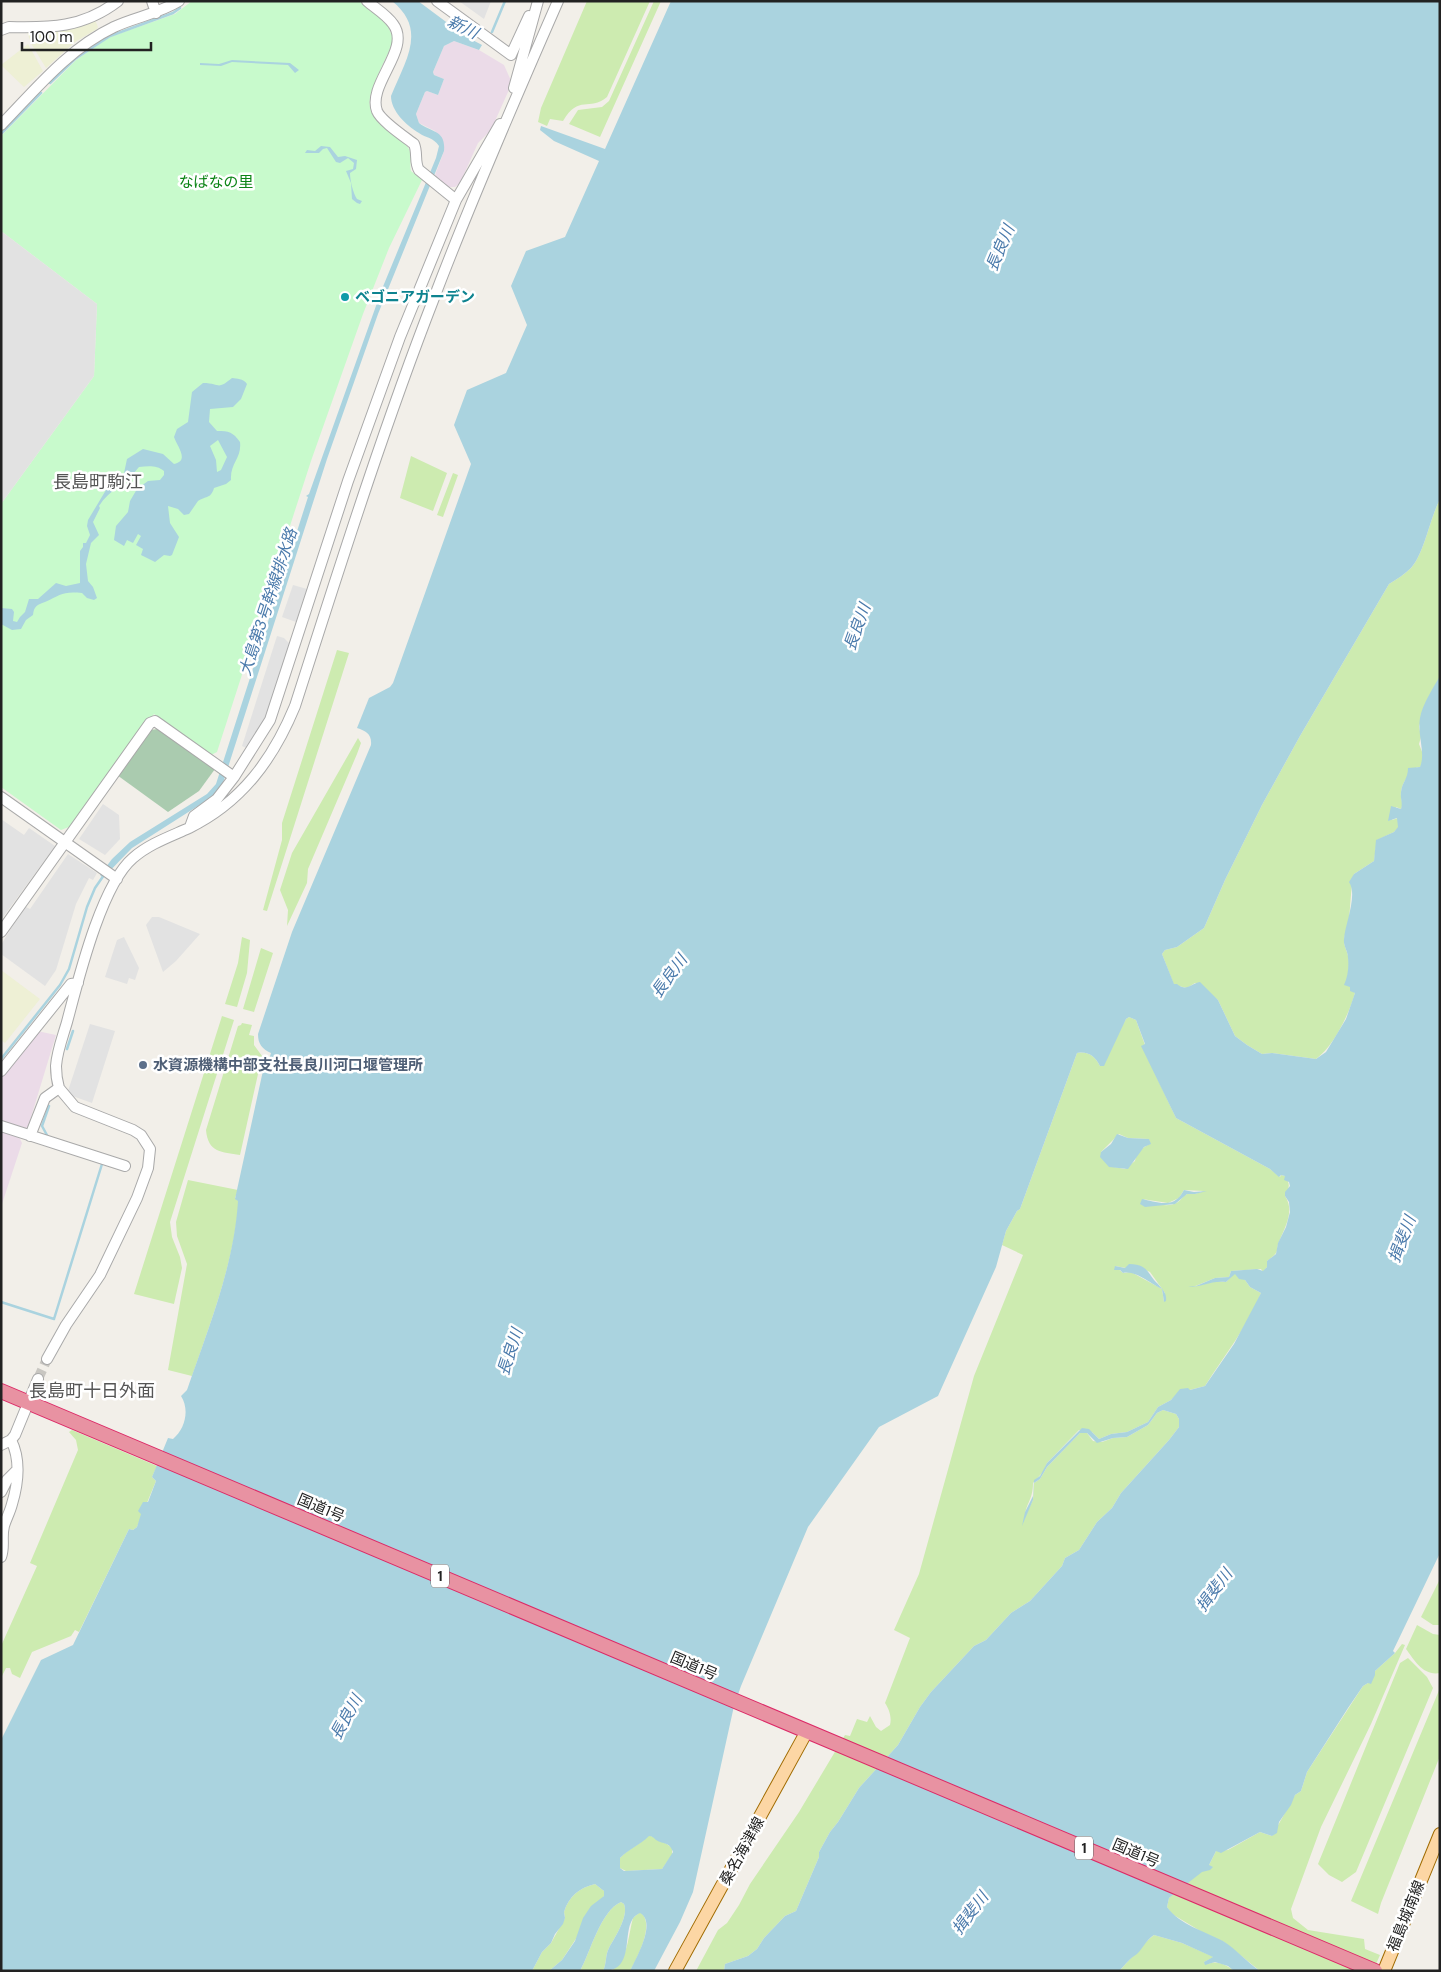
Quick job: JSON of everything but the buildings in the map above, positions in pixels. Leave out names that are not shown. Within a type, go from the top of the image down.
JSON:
[{"type":"highway","name":"国道1号","points":[[1,1391],[805,1735],[1375,1971]]},
{"type":"main road","name":"桑名海津線","points":[[675,1971],[805,1735]]},
{"type":"main road","name":"福島城南線","points":[[1384,1971],[1440,1834]]},
{"type":"street","points":[[1,30],[9,27],[63,26],[95,16],[118,1]]},
{"type":"street","points":[[152,1],[156,13]]},
{"type":"street","points":[[1,125],[62,62],[79,48],[115,26],[156,13],[179,1]]},
{"type":"street","points":[[437,1],[511,55],[537,1]]},
{"type":"street","points":[[190,828],[194,816],[217,800],[228,772],[270,720],[348,481],[393,355],[456,200],[495,130],[511,108],[515,84],[537,1]]},
{"type":"street","points":[[47,1360],[66,1325],[90,1292],[104,1266],[137,1198],[150,1149],[141,1135],[133,1130],[75,1107],[59,1088],[56,1075],[56,1064],[99,916],[115,877],[131,860],[149,846],[190,828],[232,800],[261,771],[284,732],[295,706],[366,484],[433,298],[511,108],[558,1]]},
{"type":"street","points":[[370,2],[392,22],[397,30],[398,42],[378,92],[377,112],[414,144],[417,150],[416,166],[456,200]]},
{"type":"street","points":[[1,932],[150,723],[156,721],[228,772]]},
{"type":"street","points":[[1,796],[115,877]]},
{"type":"street","points":[[1,1070],[71,984],[78,983]]},
{"type":"street","points":[[30,1136],[44,1098],[59,1088]]},
{"type":"street","points":[[1,1126],[125,1166]]},
{"type":"street","points":[[1,1557],[4,1546],[3,1529],[12,1504],[17,1470],[16,1454],[6,1442],[15,1435],[38,1379]]},
{"type":"street","points":[[1,1492],[7,1480],[17,1470]]},
{"type":"shaded area","points":[[459,1],[491,1],[484,19]]},
{"type":"shaded area","points":[[454,41],[479,50],[504,65],[512,83],[491,130],[478,143],[460,183],[455,187],[448,187],[434,178],[444,151],[435,131],[419,123],[416,114],[425,92],[438,95],[444,79],[434,75],[433,72],[444,46]]},
{"type":"shaded area","points":[[1,231],[97,304],[94,376],[1,504]]},
{"type":"shaded area","points":[[293,585],[307,589],[296,622],[282,617]]},
{"type":"shaded area","points":[[277,636],[284,638],[290,644],[266,719],[249,749],[242,746]]},
{"type":"shaded area","points":[[103,804],[119,815],[120,839],[105,855],[79,839]]},
{"type":"shaded area","points":[[1,819],[24,835],[29,828],[55,846],[1,920]]},
{"type":"shaded area","points":[[68,854],[97,873],[93,880],[89,878],[76,904],[56,970],[45,986],[1,954],[1,945],[26,907],[30,909]]},
{"type":"shaded area","points":[[152,917],[159,917],[200,934],[176,961],[163,972],[146,925]]},
{"type":"shaded area","points":[[124,937],[139,968],[135,980],[129,978],[127,984],[105,977],[117,940]]},
{"type":"shaded area","points":[[90,1024],[115,1031],[92,1103],[67,1094]]},
{"type":"shaded area","points":[[37,1031],[56,1035],[28,1127],[24,1129],[1,1121],[1,1076]]},
{"type":"shaded area","points":[[1,1130],[18,1135],[22,1143],[1,1207]]},
{"type":"green space","name":"なばなの里","points":[[192,1],[359,1],[386,22],[394,40],[374,85],[370,98],[370,107],[378,121],[398,137],[409,149],[411,154],[411,171],[422,180],[389,248],[363,314],[311,461],[265,603],[258,604],[258,625],[217,752],[211,755],[154,714],[74,825],[61,830],[1,787],[1,504],[94,376],[97,304],[1,231],[1,136],[76,60],[110,37],[175,14]]},
{"type":"green space","points":[[587,1],[650,1],[607,97],[595,103],[579,105],[563,121],[550,119],[547,126],[538,122],[541,108]]},
{"type":"green space","points":[[654,1],[661,1],[600,137],[569,124],[578,110],[602,107],[609,101]]},
{"type":"green space","points":[[95,20],[97,29],[75,42],[46,68],[32,45],[27,32]]},
{"type":"green space","points":[[28,44],[43,71],[24,87],[1,65]]},
{"type":"green space","points":[[411,456],[447,473],[433,511],[400,498]]},
{"type":"green space","points":[[453,473],[458,475],[443,517],[437,515]]},
{"type":"green space","points":[[1440,499],[1440,676],[1419,726],[1421,737],[1419,744],[1424,757],[1420,768],[1417,767],[1403,784],[1401,794],[1402,807],[1401,809],[1396,807],[1392,820],[1398,818],[1398,828],[1377,840],[1374,861],[1354,874],[1344,945],[1349,961],[1348,979],[1355,993],[1345,1020],[1335,1038],[1316,1059],[1272,1053],[1262,1054],[1235,1036],[1218,1000],[1195,983],[1187,988],[1174,985],[1162,954],[1165,950],[1177,947],[1204,928],[1262,805],[1300,736],[1389,584],[1416,562]]},
{"type":"green space","points":[[337,650],[349,653],[267,911],[263,910],[282,840],[282,823]]},
{"type":"green space","points":[[158,729],[215,769],[199,791],[168,812],[117,775],[150,730]]},
{"type":"green space","points":[[358,738],[361,743],[357,754],[308,869],[307,883],[287,926],[288,910],[280,890],[292,853]]},
{"type":"green space","points":[[242,937],[250,940],[247,973],[237,1007],[225,1004],[238,963]]},
{"type":"green space","points":[[261,948],[273,953],[254,1012],[243,1009]]},
{"type":"green space","points":[[1,970],[40,999],[5,1043],[1,1040]]},
{"type":"green space","points":[[222,1016],[234,1020],[170,1222],[172,1237],[182,1268],[174,1304],[134,1294]]},
{"type":"green space","points":[[1129,1017],[1136,1020],[1145,1045],[1142,1046],[1176,1118],[1270,1169],[1280,1177],[1281,1175],[1285,1176],[1287,1179],[1289,1186],[1285,1196],[1289,1207],[1288,1219],[1278,1243],[1277,1252],[1267,1261],[1267,1267],[1263,1272],[1261,1269],[1231,1271],[1229,1277],[1215,1278],[1193,1287],[1216,1281],[1226,1282],[1235,1273],[1245,1280],[1250,1287],[1261,1293],[1242,1329],[1205,1386],[1178,1393],[1171,1400],[1158,1407],[1148,1422],[1127,1432],[1111,1434],[1099,1439],[1092,1432],[1079,1430],[1047,1463],[1043,1472],[1033,1483],[1032,1494],[1025,1516],[1033,1500],[1034,1483],[1040,1479],[1047,1467],[1080,1433],[1087,1433],[1093,1441],[1102,1442],[1113,1438],[1127,1437],[1148,1425],[1157,1413],[1163,1410],[1176,1414],[1179,1419],[1179,1427],[1121,1493],[1112,1508],[1097,1522],[1079,1550],[1065,1558],[1062,1566],[1030,1601],[1011,1613],[986,1640],[974,1646],[931,1692],[898,1745],[859,1788],[830,1832],[819,1852],[819,1857],[796,1911],[785,1916],[764,1938],[757,1949],[748,1956],[725,1964],[724,1971],[696,1971],[718,1930],[727,1923],[739,1905],[750,1884],[799,1812],[845,1735],[850,1736],[857,1719],[867,1722],[870,1716],[876,1727],[881,1731],[890,1725],[890,1713],[885,1703],[910,1638],[894,1630],[919,1574],[974,1376],[1023,1255],[1002,1245],[1006,1231],[1020,1209],[1077,1053],[1091,1055],[1100,1066],[1126,1019]],"holes":[[[1119,1134],[1128,1138],[1149,1139],[1150,1144],[1140,1151],[1135,1161],[1125,1169],[1114,1167],[1101,1152]],[[1184,1190],[1204,1191],[1187,1194],[1178,1202],[1169,1205],[1160,1205],[1142,1199],[1168,1203],[1179,1198]],[[1134,1265],[1150,1272],[1165,1293],[1164,1302],[1162,1289],[1131,1272],[1123,1273],[1115,1266],[1126,1268]]]},
{"type":"green space","points":[[242,1023],[252,1025],[249,1035],[254,1036],[254,1045],[262,1056],[240,1155],[217,1150],[207,1138],[206,1130],[238,1026]]},
{"type":"green space","points":[[188,1180],[238,1190],[235,1198],[239,1201],[227,1268],[192,1376],[168,1370],[187,1264],[177,1236],[176,1222]]},
{"type":"green space","points":[[72,1430],[157,1466],[152,1477],[156,1481],[137,1527],[133,1530],[129,1529],[79,1632],[75,1630],[71,1636],[32,1652],[20,1678],[12,1674],[10,1668],[6,1668],[1,1678],[1,1646],[37,1566],[30,1563],[78,1450],[76,1440],[69,1432]]},
{"type":"green space","points":[[1440,1579],[1440,1625],[1433,1625],[1421,1617]]},
{"type":"green space","points":[[1417,1625],[1433,1634],[1440,1635],[1440,1673],[1424,1670],[1416,1663],[1406,1649]]},
{"type":"green space","points":[[1402,1644],[1405,1645],[1371,1724],[1321,1827],[1291,1909],[1293,1918],[1308,1930],[1364,1939],[1365,1949],[1380,1955],[1373,1971],[1260,1971],[1224,1942],[1202,1932],[1172,1914],[1167,1907],[1169,1898],[1209,1865],[1216,1851],[1228,1850],[1260,1832],[1272,1836],[1295,1795],[1301,1791],[1307,1772],[1363,1686],[1368,1683],[1375,1671]]},
{"type":"green space","points":[[1408,1658],[1427,1677],[1433,1688],[1356,1872],[1342,1882],[1329,1875],[1318,1864],[1400,1663]]},
{"type":"green space","points":[[1440,1688],[1440,1756],[1378,1914],[1351,1901]]},
{"type":"green space","points":[[649,1835],[672,1848],[672,1855],[662,1869],[626,1871],[620,1868],[620,1858]]},
{"type":"green space","points":[[595,1884],[604,1891],[604,1896],[562,1960],[549,1971],[532,1971],[542,1952],[551,1943],[565,1918],[564,1912],[569,1901],[579,1890]]},
{"type":"green space","points":[[621,1902],[624,1904],[625,1914],[608,1951],[603,1971],[580,1971],[602,1923],[614,1907]]},
{"type":"green space","points":[[640,1912],[644,1917],[646,1932],[637,1958],[630,1971],[611,1971],[617,1967],[624,1955],[633,1918]]},
{"type":"green space","points":[[1154,1935],[1182,1943],[1214,1957],[1204,1962],[1207,1964],[1221,1963],[1234,1971],[1119,1971]]},
{"type":"water","points":[[392,1],[418,1],[465,36],[482,45],[479,50],[454,41],[444,46],[433,72],[434,75],[444,79],[438,95],[425,92],[416,114],[419,123],[437,133],[443,139],[444,151],[378,314],[327,459],[222,786],[212,797],[132,848],[103,878],[100,875],[112,859],[130,842],[207,794],[216,784],[308,497],[306,496],[309,494],[382,289],[436,158],[439,146],[437,143],[404,122],[396,112],[392,102],[391,96],[407,58],[411,35],[409,23],[403,12]]},
{"type":"water","points":[[671,1],[1440,1],[1440,499],[1416,562],[1389,584],[1300,736],[1262,805],[1204,928],[1177,947],[1165,950],[1162,954],[1174,984],[1186,987],[1200,982],[1218,1000],[1235,1036],[1262,1054],[1272,1053],[1316,1059],[1326,1052],[1346,1019],[1355,993],[1350,991],[1350,987],[1344,985],[1347,975],[1348,955],[1344,939],[1352,902],[1349,882],[1354,874],[1374,861],[1376,840],[1394,832],[1398,827],[1397,818],[1388,821],[1391,806],[1401,809],[1401,794],[1408,768],[1420,767],[1422,762],[1419,724],[1421,713],[1440,676],[1440,1553],[1393,1651],[1395,1653],[1375,1671],[1371,1684],[1368,1683],[1363,1686],[1348,1708],[1307,1772],[1301,1791],[1295,1795],[1291,1805],[1279,1822],[1277,1833],[1272,1836],[1260,1832],[1221,1853],[1216,1851],[1209,1865],[1213,1867],[1210,1870],[1202,1872],[1169,1898],[1167,1907],[1172,1913],[1193,1927],[1223,1941],[1260,1971],[1234,1971],[1228,1966],[1215,1962],[1205,1965],[1204,1962],[1213,1957],[1182,1943],[1154,1935],[1119,1971],[724,1971],[725,1964],[748,1956],[757,1949],[764,1938],[785,1916],[796,1911],[819,1857],[819,1852],[830,1832],[859,1788],[898,1745],[931,1692],[974,1646],[986,1640],[1011,1613],[1030,1601],[1062,1566],[1065,1558],[1079,1550],[1097,1522],[1112,1508],[1121,1493],[1179,1427],[1179,1419],[1176,1414],[1163,1410],[1157,1413],[1148,1425],[1127,1437],[1113,1438],[1097,1443],[1087,1433],[1080,1433],[1047,1467],[1040,1479],[1034,1483],[1033,1500],[1022,1526],[1025,1512],[1033,1496],[1034,1480],[1040,1476],[1047,1463],[1082,1428],[1089,1429],[1099,1439],[1111,1434],[1127,1432],[1148,1422],[1158,1407],[1171,1400],[1180,1389],[1188,1388],[1190,1390],[1205,1386],[1234,1344],[1261,1293],[1250,1287],[1245,1280],[1239,1279],[1235,1274],[1226,1282],[1216,1282],[1198,1286],[1188,1287],[1196,1286],[1215,1278],[1229,1277],[1231,1271],[1257,1269],[1263,1271],[1267,1267],[1267,1261],[1276,1254],[1278,1243],[1286,1227],[1290,1212],[1289,1202],[1285,1196],[1285,1192],[1290,1186],[1289,1182],[1284,1180],[1285,1176],[1281,1175],[1279,1177],[1270,1169],[1176,1118],[1141,1046],[1145,1044],[1136,1020],[1129,1017],[1126,1019],[1104,1066],[1100,1066],[1091,1055],[1077,1053],[1020,1209],[1006,1231],[996,1267],[938,1396],[879,1427],[808,1527],[734,1706],[693,1892],[680,1922],[654,1971],[630,1971],[646,1932],[645,1918],[640,1913],[633,1918],[625,1955],[621,1963],[614,1969],[603,1971],[608,1951],[625,1914],[624,1904],[621,1902],[614,1907],[602,1923],[580,1971],[549,1971],[562,1960],[575,1941],[583,1918],[591,1906],[604,1896],[604,1891],[595,1884],[579,1890],[569,1901],[564,1912],[563,1924],[551,1943],[542,1952],[532,1971],[1,1971],[1,1740],[41,1660],[73,1645],[129,1529],[133,1530],[137,1527],[141,1514],[138,1511],[143,1502],[148,1502],[156,1481],[152,1477],[168,1438],[173,1439],[183,1425],[186,1413],[181,1396],[187,1390],[226,1273],[236,1225],[238,1201],[235,1199],[264,1066],[268,1063],[271,1053],[261,1046],[258,1034],[292,932],[371,745],[368,734],[357,728],[369,698],[390,687],[393,683],[471,464],[454,425],[467,390],[506,373],[527,325],[511,286],[526,251],[565,237],[599,161],[554,141],[540,130],[541,126],[605,149]],"holes":[[[649,1836],[668,1845],[673,1852],[662,1869],[624,1871],[620,1868],[620,1858]]]},
{"type":"water","points":[[232,60],[290,63],[299,70],[295,73],[288,65],[232,62],[221,66],[200,65],[200,63],[219,64]]},
{"type":"water","points":[[321,146],[330,147],[338,157],[345,156],[357,160],[356,169],[350,173],[350,176],[357,199],[362,201],[360,204],[352,199],[351,183],[346,171],[353,169],[354,163],[348,158],[340,163],[336,162],[327,148],[319,153],[305,153],[307,150],[315,151]]},
{"type":"water","points":[[232,378],[242,380],[247,384],[241,399],[233,407],[210,409],[209,422],[217,431],[230,433],[240,442],[239,452],[232,469],[231,480],[214,488],[209,496],[198,501],[189,514],[184,515],[178,509],[168,506],[170,523],[179,537],[172,555],[164,555],[155,562],[141,555],[143,549],[136,545],[141,536],[138,534],[133,543],[127,540],[124,546],[114,540],[116,526],[128,512],[130,501],[137,489],[148,481],[160,480],[164,475],[164,471],[155,467],[139,467],[103,500],[93,522],[99,535],[91,543],[86,564],[88,581],[93,587],[97,598],[94,600],[87,598],[82,593],[62,594],[36,606],[33,615],[26,620],[21,629],[12,630],[1,624],[1,608],[12,609],[14,612],[13,621],[17,622],[25,612],[29,599],[38,599],[56,583],[66,586],[80,583],[80,551],[83,543],[86,543],[90,535],[87,526],[88,520],[106,490],[124,473],[127,459],[143,449],[163,454],[174,464],[179,462],[182,457],[174,437],[177,429],[188,422],[192,392],[203,383],[221,385]],"holes":[[[218,440],[227,457],[221,470],[217,472],[216,460],[210,446]]]},
{"type":"water","points":[[1117,1134],[1128,1138],[1149,1139],[1151,1144],[1144,1147],[1128,1169],[1109,1167],[1100,1157],[1101,1152],[1111,1144]]},
{"type":"water","points":[[1184,1190],[1194,1192],[1207,1191],[1187,1194],[1175,1204],[1145,1207],[1140,1204],[1142,1199],[1169,1203],[1179,1197]]},
{"type":"water","points":[[1129,1264],[1141,1266],[1147,1270],[1162,1288],[1166,1301],[1164,1302],[1162,1289],[1133,1274],[1114,1270],[1115,1266],[1125,1268]]},
{"type":"waterway","name":"新川","points":[[492,32],[505,1]]},
{"type":"waterway","points":[[50,83],[75,59],[110,36],[173,13],[180,8]]},
{"type":"waterway","points":[[1,134],[41,93]]},
{"type":"waterway","name":"大島第3号幹線排水路","points":[[1,1059],[60,985],[69,969],[87,907],[95,888],[104,875]]},
{"type":"waterway","points":[[67,1049],[73,1031]]},
{"type":"waterway","points":[[48,1137],[42,1126],[49,1106]]},
{"type":"waterway","points":[[1,1302],[54,1319],[102,1164]]},
{"type":"tunnel","points":[[38,1379],[47,1359]]},
{"type":"place","name":"ベゴニアガーデン","points":[[345,297]]},
{"type":"place","name":"水資源機構中部支社長良川河口堰管理所","points":[[143,1065]]},
{"type":"district","name":"長島町駒江","points":[[98,482]]},
{"type":"district","name":"長島町十日外面","points":[[92,1391]]},
{"type":"water label","name":"長良川","points":[[1000,248]]},
{"type":"water label","name":"長良川","points":[[857,627]]},
{"type":"water label","name":"長良川","points":[[669,976]]},
{"type":"water label","name":"揖斐川","points":[[1402,1239]]},
{"type":"water label","name":"長良川","points":[[510,1352]]},
{"type":"water label","name":"揖斐川","points":[[1214,1590]]},
{"type":"water label","name":"長良川","points":[[346,1717]]},
{"type":"water label","name":"揖斐川","points":[[970,1913]]}]
